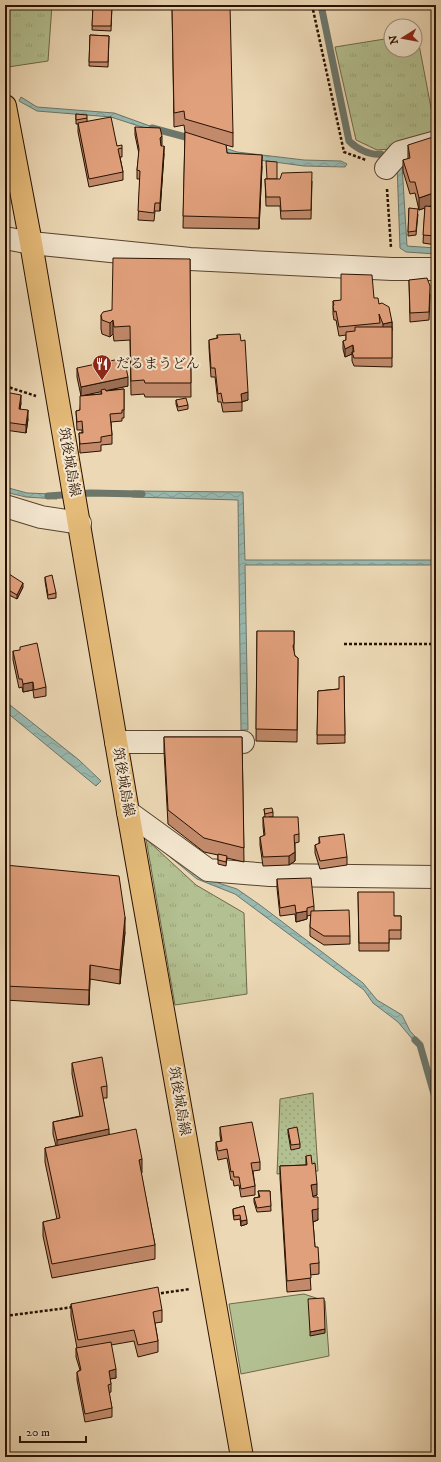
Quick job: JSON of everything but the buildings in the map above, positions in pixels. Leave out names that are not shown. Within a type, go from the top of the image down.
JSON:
[{"type":"main road","name":"筑後城島線","points":[[5,106],[31,243],[80,523],[128,812],[242,1457]]},
{"type":"street","points":[[386,168],[400,152],[436,142]]},
{"type":"street","points":[[5,238],[31,243],[190,259],[392,269],[435,269]]},
{"type":"street","points":[[5,506],[41,517],[80,523]]},
{"type":"street","points":[[116,742],[243,742]]},
{"type":"street","points":[[128,812],[208,870],[270,875],[435,877]]},
{"type":"path","points":[[312,5],[344,152],[386,168],[392,269]]},
{"type":"path","points":[[435,269],[434,1061],[436,1066]]},
{"type":"path","points":[[5,386],[59,404]]},
{"type":"path","points":[[344,644],[434,644]]},
{"type":"path","points":[[155,1294],[211,1285]]},
{"type":"path","points":[[5,1316],[79,1307]]},
{"type":"green space","points":[[5,5],[52,5],[48,61],[8,67],[5,48]]},
{"type":"green space","points":[[383,39],[383,58],[422,58],[436,134],[390,149],[377,150],[356,140],[335,47]]},
{"type":"green space","points":[[146,839],[196,885],[244,913],[247,994],[175,1005]]},
{"type":"green space","points":[[313,1093],[318,1171],[277,1174],[280,1099]]},
{"type":"green space","points":[[304,1294],[325,1301],[329,1356],[241,1374],[229,1304]]},
{"type":"water","points":[[21,97],[37,107],[114,113],[161,130],[160,133],[111,117],[37,111],[19,101]]},
{"type":"water","points":[[185,135],[237,152],[304,160],[341,161],[347,164],[345,167],[304,166],[244,158],[184,139]]},
{"type":"water","points":[[397,164],[402,165],[407,246],[436,248],[436,254],[406,252],[400,248]]},
{"type":"water","points":[[5,487],[27,493],[53,494],[57,499],[26,497],[5,492]]},
{"type":"water","points":[[133,491],[243,492],[245,560],[436,560],[436,565],[245,565],[248,730],[241,730],[238,500],[132,497]]},
{"type":"water","points":[[5,701],[79,760],[101,781],[96,786],[5,711]]},
{"type":"water","points":[[148,839],[212,881],[237,889],[260,905],[363,983],[377,1000],[402,1015],[410,1031],[422,1044],[419,1047],[398,1022],[373,1003],[364,990],[235,894],[197,879]]},
{"type":"waterway","points":[[321,5],[349,141],[364,151],[372,154],[381,154],[390,161]]},
{"type":"waterway","points":[[152,128],[193,139]]},
{"type":"waterway","points":[[48,496],[90,493],[142,494]]},
{"type":"waterway","points":[[415,1040],[420,1045],[436,1101]]},
{"type":"place","name":"だるまうどん","points":[[102,381]]}]
